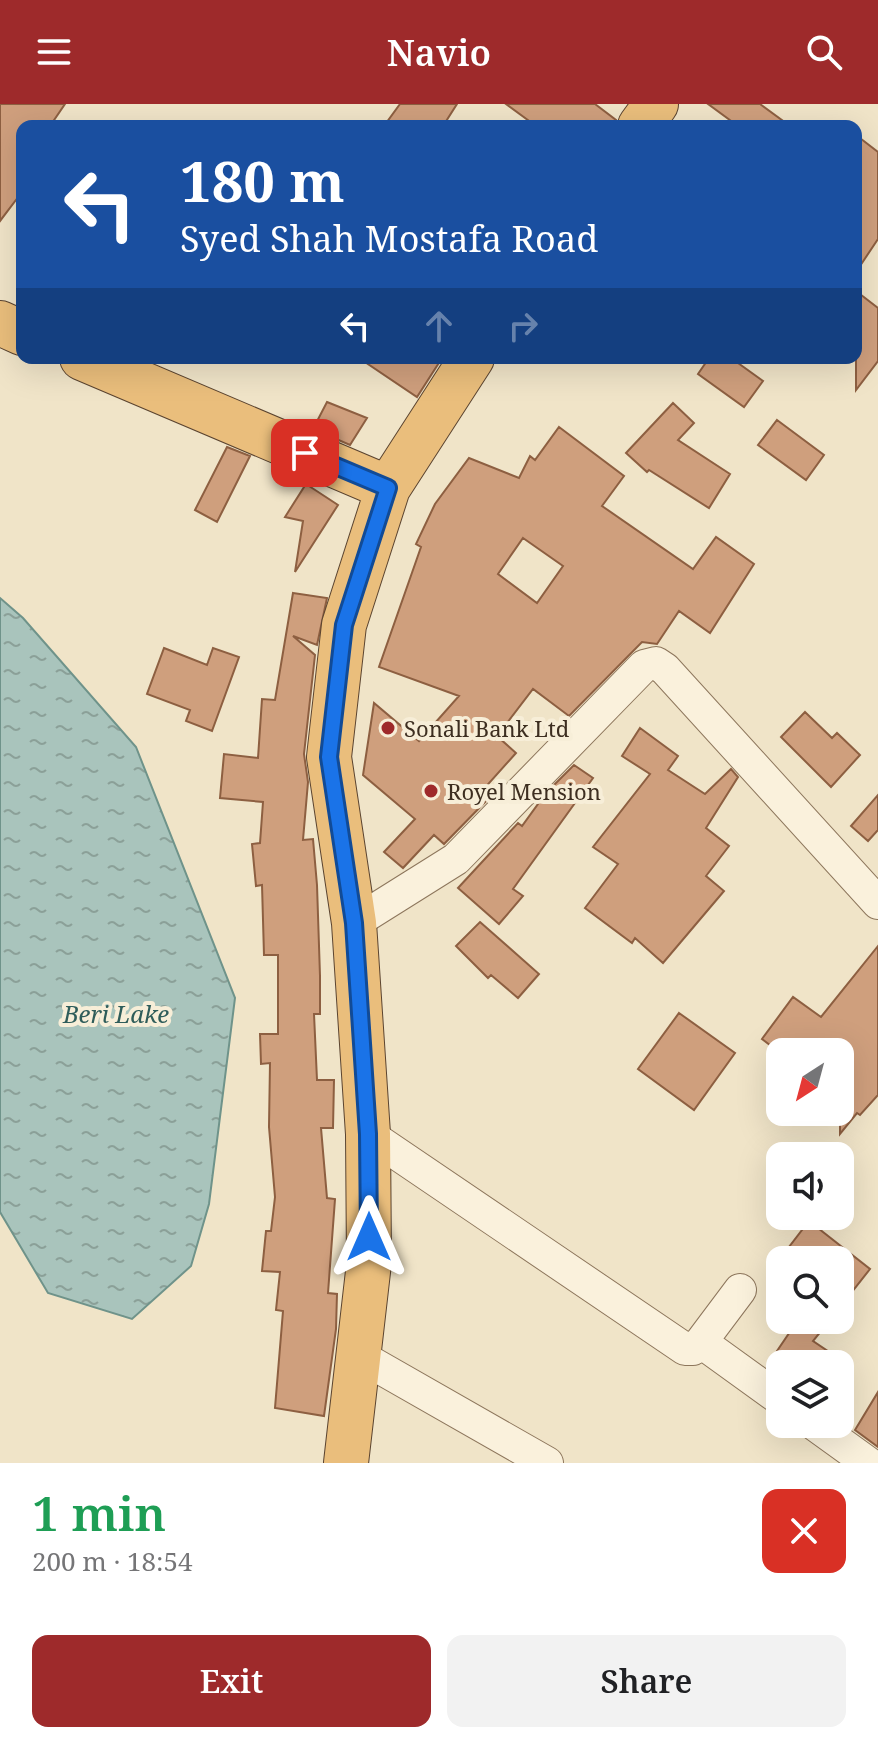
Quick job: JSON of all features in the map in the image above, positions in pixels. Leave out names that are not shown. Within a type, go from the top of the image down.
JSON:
[{"type":"highway","points":[[96,364],[388,488]]},
{"type":"highway","points":[[346,1463],[356,1354],[369,1263],[368,1134],[354,923],[329,757],[344,625],[388,488],[468,364]]},
{"type":"street","points":[[354,923],[456,859],[644,666],[656,663],[665,669],[878,903]]},
{"type":"street","points":[[368,1134],[685,1349],[693,1349],[701,1342],[740,1290]]},
{"type":"street","points":[[701,1342],[766,1389]]},
{"type":"street","points":[[356,1354],[547,1463]]},
{"type":"street","points":[[833,1438],[868,1463]]},
{"type":"water","name":"Beri Lake","points":[[0,598],[23,618],[136,747],[235,998],[209,1204],[191,1266],[132,1319],[48,1293],[0,1212]]},
{"type":"building","points":[[0,104],[65,104],[54,120],[16,120],[16,200],[0,221]]},
{"type":"building","points":[[400,104],[457,104],[447,120],[388,120]]},
{"type":"building","points":[[506,104],[595,104],[616,120],[528,120]]},
{"type":"building","points":[[708,104],[760,104],[782,120],[730,120]]},
{"type":"building","points":[[862,140],[878,152],[878,239],[862,263]]},
{"type":"building","points":[[862,296],[878,308],[878,361],[856,390],[856,364],[862,364]]},
{"type":"building","points":[[368,364],[438,364],[417,397]]},
{"type":"building","points":[[705,364],[739,364],[763,381],[744,407],[698,374]]},
{"type":"building","points":[[327,402],[367,418],[350,445],[313,429]]},
{"type":"building","points":[[673,403],[694,423],[678,440],[730,474],[709,508],[649,470],[647,472],[626,453]]},
{"type":"building","points":[[777,420],[824,455],[806,480],[758,445]]},
{"type":"building","points":[[559,427],[624,476],[602,506],[693,569],[716,537],[754,564],[710,633],[679,611],[657,644],[642,642],[569,716],[533,689],[497,736],[516,753],[481,792],[489,798],[444,844],[434,835],[403,868],[384,852],[415,819],[363,775],[374,703],[419,741],[459,696],[379,667],[421,547],[416,544],[435,504],[469,458],[519,478],[530,456],[535,460]],"holes":[[[523,538],[563,566],[537,603],[498,574]]]},
{"type":"building","points":[[227,447],[250,456],[217,522],[195,510]]},
{"type":"building","points":[[306,484],[338,505],[295,572],[303,521],[285,517]]},
{"type":"building","points":[[293,593],[327,598],[317,645],[293,636],[315,655],[304,754],[308,782],[303,840],[313,839],[317,885],[320,1014],[314,1014],[317,1080],[334,1080],[333,1128],[321,1128],[327,1198],[335,1199],[328,1293],[337,1294],[336,1329],[324,1416],[275,1408],[283,1311],[276,1310],[280,1272],[262,1271],[266,1231],[271,1231],[275,1197],[269,1127],[270,1063],[261,1064],[260,1034],[278,1034],[278,955],[264,955],[262,885],[256,886],[252,844],[260,843],[263,802],[220,798],[224,754],[258,758],[262,699],[275,700]]},
{"type":"building","points":[[164,648],[207,665],[213,648],[239,657],[212,731],[186,721],[190,710],[147,694]]},
{"type":"building","points":[[805,712],[832,738],[837,733],[860,755],[831,787],[781,737]]},
{"type":"building","points":[[640,728],[678,756],[668,770],[705,794],[731,769],[738,777],[706,828],[729,846],[706,876],[724,891],[663,963],[635,938],[632,943],[585,908],[618,864],[593,847],[650,774],[622,756]]},
{"type":"building","points":[[574,765],[593,778],[513,889],[523,896],[499,924],[458,888],[518,823],[522,826],[546,793]]},
{"type":"building","points":[[878,795],[878,830],[868,841],[851,826]]},
{"type":"building","points":[[480,922],[539,974],[518,998],[491,975],[488,978],[456,946]]},
{"type":"building","points":[[878,946],[878,1095],[860,1115],[857,1113],[854,1117],[854,1038],[766,1038],[766,1042],[762,1039],[793,997],[821,1017]]},
{"type":"building","points":[[679,1013],[735,1053],[694,1110],[638,1069]]},
{"type":"building","points":[[802,1230],[820,1230],[841,1246],[790,1246]]},
{"type":"building","points":[[854,1256],[870,1269],[854,1289]]},
{"type":"building","points":[[789,1334],[819,1334],[813,1341],[826,1350],[778,1350]]},
{"type":"building","points":[[878,1392],[878,1447],[855,1430]]},
{"type":"place","name":"Sonali Bank Ltd","points":[[388,728]]},
{"type":"place","name":"Royel Mension","points":[[431,791]]},
{"type":"route","points":[[305,453],[388,488],[344,625],[329,757],[354,923],[368,1134],[369,1237]]}]
